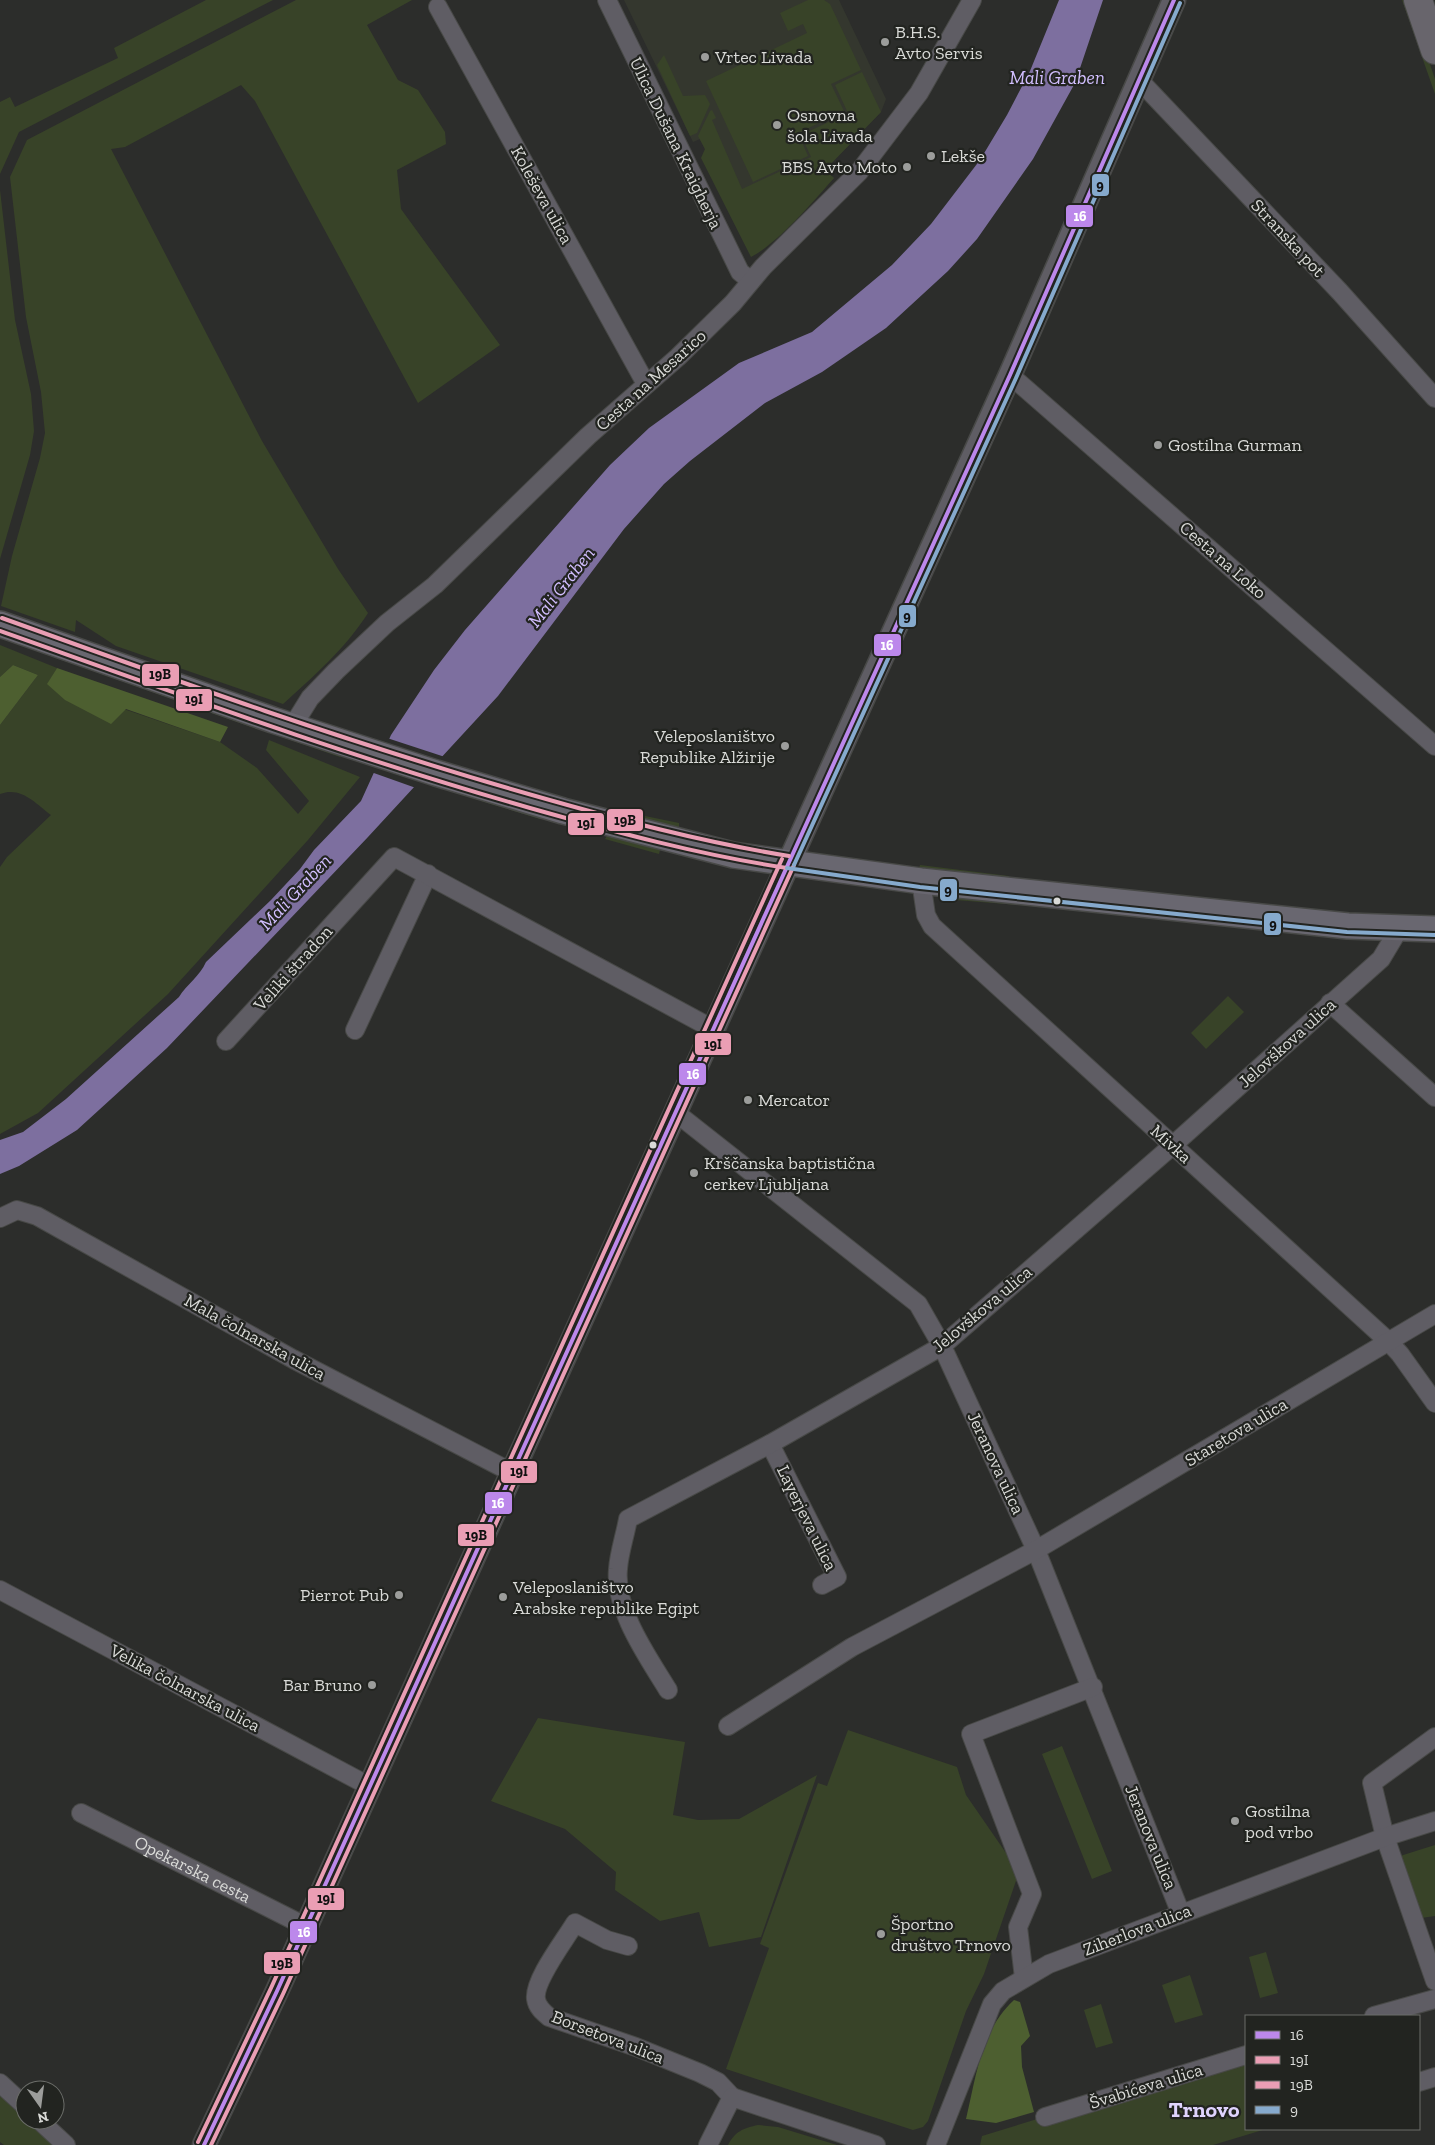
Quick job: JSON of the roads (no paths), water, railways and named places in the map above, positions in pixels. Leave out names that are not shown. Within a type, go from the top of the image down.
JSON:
[{"type":"main road","points":[[1418,0],[1435,50]]},
{"type":"main road","points":[[0,624],[292,727],[436,773],[664,838],[732,854],[921,881],[1348,926],[1435,929]]},
{"type":"street","name":"Ulica Dušana Kraigherja","points":[[606,0],[740,272],[751,282]]},
{"type":"street","name":"Cesta na Mesarico","points":[[292,727],[310,698],[336,671],[387,623],[435,586],[588,436],[678,357],[751,282],[763,267],[859,172],[895,128],[919,94],[972,0]]},
{"type":"street","points":[[204,2145],[1010,375],[1174,0]]},
{"type":"street","name":"Koleševa ulica","points":[[438,7],[646,384]]},
{"type":"street","name":"Stranska pot","points":[[1139,80],[1340,292],[1435,398]]},
{"type":"street","name":"Cesta na Loko","points":[[1010,375],[1435,746]]},
{"type":"street","name":"Veliki štradon","points":[[226,1041],[394,857],[712,1029]]},
{"type":"street","points":[[355,1030],[428,874]]},
{"type":"street","name":"Mivka","points":[[921,881],[926,914],[932,926],[1388,1341],[1400,1354],[1435,1403]]},
{"type":"street","name":"Jelovškova ulica","points":[[668,1690],[635,1635],[621,1598],[618,1570],[628,1519],[770,1444],[942,1346],[1172,1146],[1381,959],[1399,929]]},
{"type":"street","points":[[1330,1003],[1435,1097]]},
{"type":"street","name":"Jeranova ulica","points":[[675,1112],[918,1304],[942,1346],[1036,1550],[1181,1914]]},
{"type":"street","name":"Mala čolnarska ulica","points":[[0,1218],[17,1210],[37,1216],[293,1359],[511,1472]]},
{"type":"street","name":"Staretova ulica","points":[[728,1726],[852,1647],[1036,1550],[1435,1314]]},
{"type":"street","name":"Layerjeva ulica","points":[[770,1444],[838,1577],[822,1586]]},
{"type":"street","name":"Velika čolnarska ulica","points":[[0,1590],[369,1786]]},
{"type":"street","points":[[1024,1978],[1018,1927],[1032,1894],[971,1734],[1092,1687]]},
{"type":"street","points":[[1435,1737],[1372,1783],[1385,1837],[1435,1981]]},
{"type":"street","name":"Opekarska cesta","points":[[81,1813],[305,1926]]},
{"type":"street","name":"Ziherlova ulica","points":[[936,2145],[992,2004],[1003,1991],[1049,1964],[1385,1837],[1435,1822]]},
{"type":"street","name":"Borsetova ulica","points":[[628,1946],[607,1940],[575,1923],[538,1984],[536,1998],[540,2009],[550,2017],[636,2047],[700,2073],[718,2082],[732,2097]]},
{"type":"street","points":[[1378,2015],[1435,1999]]},
{"type":"street","name":"Švabićeva ulica","points":[[1045,2117],[1245,2055]]},
{"type":"street","points":[[1420,2082],[1435,2077]]},
{"type":"street","points":[[0,2082],[15,2096]]},
{"type":"street","points":[[708,2145],[732,2097],[876,2145]]},
{"type":"street","points":[[50,2130],[66,2145]]},
{"type":"water","name":"Mali Graben","points":[[1059,0],[1103,0],[1075,83],[1033,159],[977,239],[948,271],[886,328],[822,372],[765,403],[690,461],[664,484],[624,529],[498,696],[368,837],[167,1048],[77,1130],[19,1166],[0,1174],[0,1140],[23,1132],[66,1099],[179,997],[206,962],[271,900],[300,869],[314,850],[361,801],[391,735],[434,670],[465,630],[610,465],[649,428],[739,363],[812,332],[892,265],[931,224],[980,160],[1007,115],[1030,71]]},
{"type":"place","name":"B.H.S. Avto Servis","points":[[885,42]]},
{"type":"place","name":"Vrtec Livada","points":[[705,57]]},
{"type":"place","name":"Osnovna šola Livada","points":[[777,125]]},
{"type":"place","name":"Lekše","points":[[931,156]]},
{"type":"place","name":"BBS Avto Moto","points":[[907,167]]},
{"type":"place","name":"Gostilna Gurman","points":[[1158,445]]},
{"type":"place","name":"Veleposlaništvo Republike Alžirije","points":[[785,746]]},
{"type":"place","name":"Mercator","points":[[748,1100]]},
{"type":"place","name":"Krščanska baptistična cerkev Ljubljana","points":[[694,1173]]},
{"type":"place","name":"Pierrot Pub","points":[[399,1595]]},
{"type":"place","name":"Veleposlaništvo Arabske republike Egipt","points":[[503,1597]]},
{"type":"place","name":"Bar Bruno","points":[[372,1685]]},
{"type":"place","name":"Gostilna pod vrbo","points":[[1235,1821]]},
{"type":"place","name":"Športno društvo Trnovo","points":[[881,1934]]},
{"type":"district","name":"Trnovo","points":[[1204,2109]]}]
